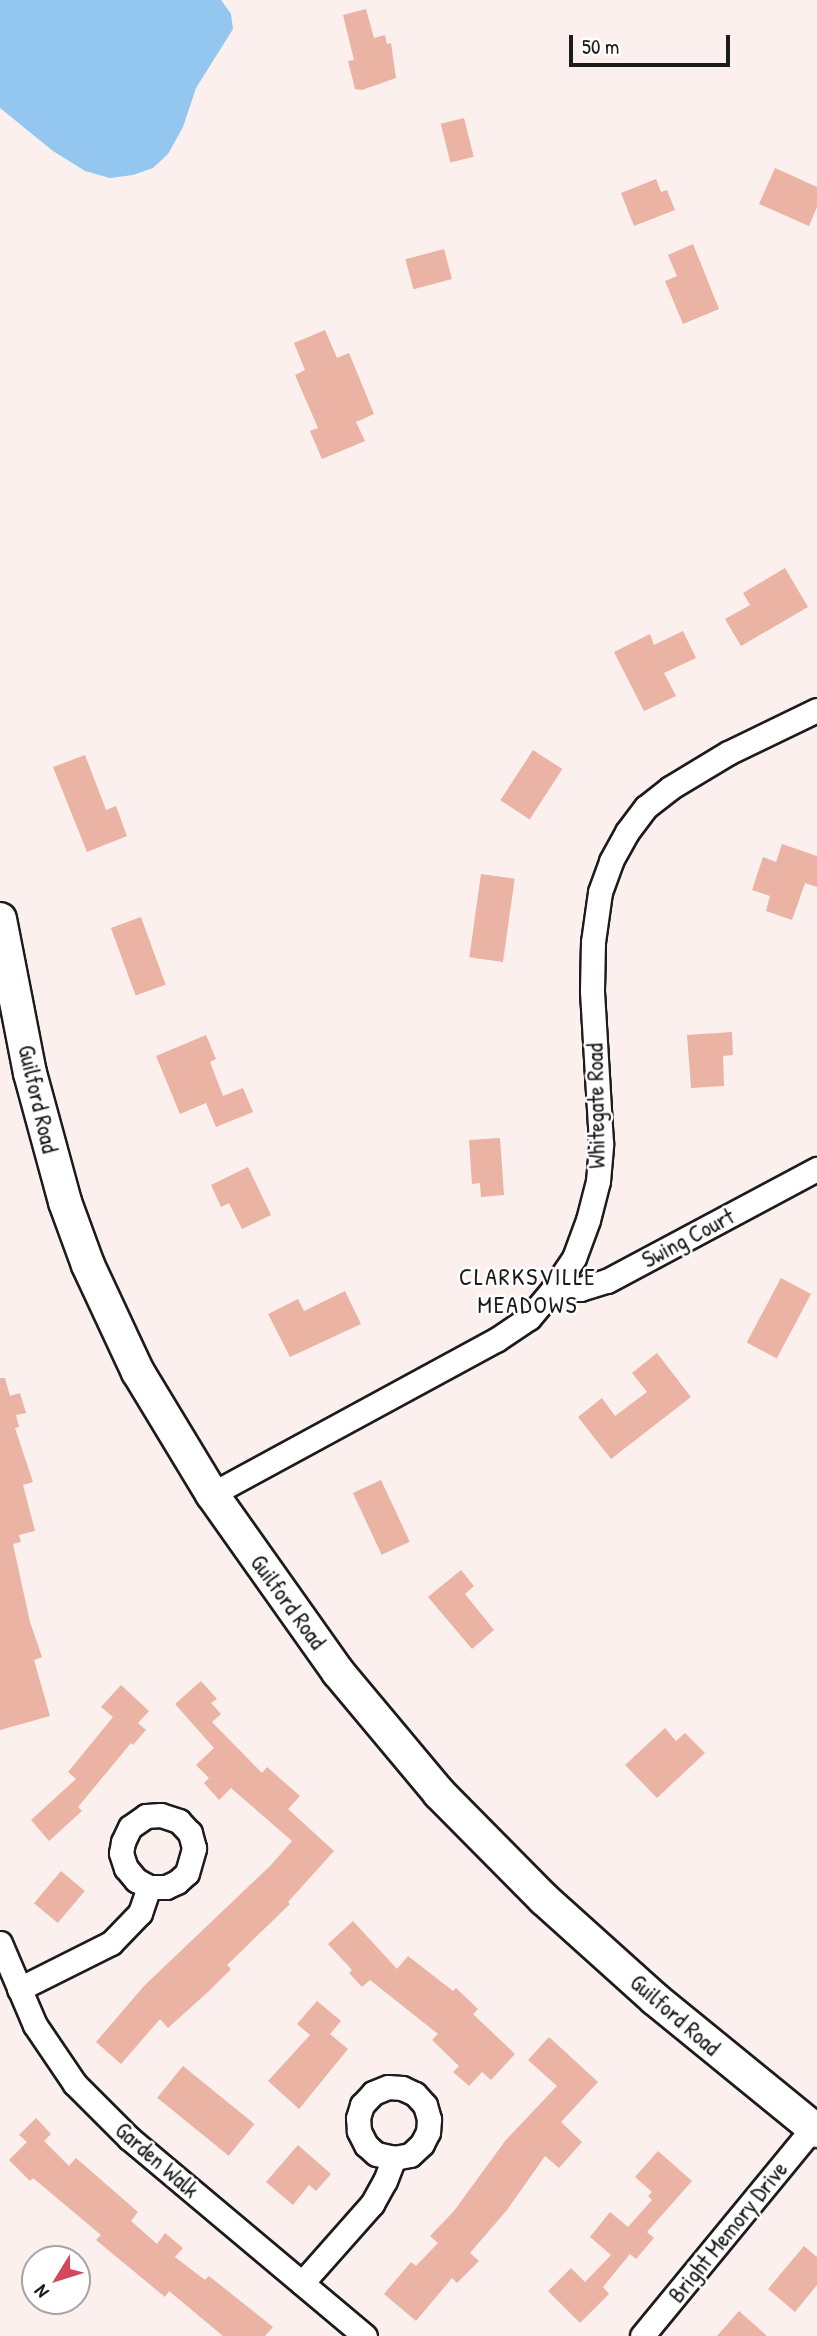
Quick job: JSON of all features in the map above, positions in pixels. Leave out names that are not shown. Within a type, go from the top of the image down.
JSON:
[{"type":"main road","name":"Guilford Road","points":[[0,919],[30,1073],[65,1202],[88,1265],[138,1372],[212,1494],[338,1672],[448,1803],[544,1899],[654,1999],[815,2129]]},
{"type":"street","name":"Whitegate Road","points":[[212,1494],[496,1340],[529,1318],[553,1289],[574,1258],[598,1181],[601,1143],[592,990],[593,942],[600,892],[611,861],[626,832],[646,807],[670,788],[729,753],[817,710]]},
{"type":"street","name":"Swing Court","points":[[553,1289],[580,1289],[607,1281],[817,1169]]},
{"type":"street","points":[[19,1989],[86,1958],[111,1943],[139,1913],[149,1887]]},
{"type":"street","name":"Garden Walk","points":[[0,1943],[19,1989],[52,2054],[75,2084],[129,2138],[366,2336]]},
{"type":"street","name":"Bright Memory Drive","points":[[642,2336],[815,2129]]},
{"type":"street","points":[[302,2283],[372,2203],[394,2158]]},
{"type":"water","points":[[0,0],[221,0],[231,14],[233,29],[196,88],[183,127],[168,154],[153,168],[133,175],[110,178],[85,171],[53,151],[0,108]]},
{"type":"building","points":[[366,9],[374,38],[385,35],[387,44],[391,43],[396,78],[362,90],[355,89],[348,61],[354,60],[343,15]]},
{"type":"building","points":[[464,118],[474,157],[450,163],[441,124]]},
{"type":"building","points":[[775,168],[817,187],[817,207],[809,226],[759,204]]},
{"type":"building","points":[[656,179],[661,192],[667,190],[675,210],[634,226],[621,193]]},
{"type":"building","points":[[693,244],[719,309],[683,324],[665,281],[677,276],[668,255]]},
{"type":"building","points":[[444,249],[452,279],[413,289],[405,259]]},
{"type":"building","points":[[325,330],[337,358],[349,353],[374,414],[356,422],[365,441],[322,459],[310,431],[318,428],[295,375],[305,370],[294,343]]},
{"type":"building","points":[[785,568],[808,607],[741,646],[725,619],[750,605],[743,593]]},
{"type":"building","points":[[683,631],[696,658],[664,673],[676,696],[644,711],[614,652],[650,634],[654,645]]},
{"type":"building","points":[[533,750],[562,769],[530,819],[500,800]]},
{"type":"building","points":[[85,755],[106,810],[116,806],[127,836],[87,852],[53,767]]},
{"type":"building","points":[[782,844],[817,856],[817,887],[805,883],[792,920],[766,911],[770,896],[752,890],[763,857],[776,862]]},
{"type":"building","points":[[481,874],[515,879],[503,962],[469,957]]},
{"type":"building","points":[[141,917],[166,985],[136,996],[111,928]]},
{"type":"building","points":[[732,1032],[733,1055],[723,1056],[724,1086],[691,1088],[687,1035]]},
{"type":"building","points":[[206,1035],[216,1059],[210,1062],[223,1096],[243,1088],[253,1112],[216,1127],[206,1103],[180,1114],[156,1056]]},
{"type":"building","points":[[500,1138],[504,1195],[481,1197],[480,1183],[472,1184],[469,1140]]},
{"type":"building","points":[[248,1167],[271,1215],[242,1229],[229,1203],[221,1207],[211,1185]]},
{"type":"building","points":[[781,1278],[811,1294],[777,1358],[747,1342]]},
{"type":"building","points":[[345,1291],[361,1324],[290,1357],[268,1314],[298,1299],[304,1311]]},
{"type":"building","points":[[657,1353],[691,1397],[611,1459],[578,1417],[602,1398],[615,1416],[647,1392],[632,1373]]},
{"type":"building","points":[[0,1378],[5,1378],[10,1396],[20,1393],[26,1413],[16,1415],[19,1427],[15,1428],[33,1482],[23,1485],[35,1531],[19,1535],[21,1542],[13,1544],[30,1622],[42,1657],[34,1660],[50,1716],[0,1730]]},
{"type":"building","points":[[381,1480],[410,1542],[382,1555],[353,1493]]},
{"type":"building","points":[[461,1570],[474,1586],[465,1594],[494,1630],[472,1649],[428,1597]]},
{"type":"building","points":[[201,1681],[217,1699],[211,1703],[221,1714],[212,1722],[262,1773],[267,1767],[300,1796],[288,1809],[334,1851],[288,1902],[290,1904],[227,1965],[231,1969],[209,1991],[168,2028],[160,2019],[121,2064],[96,2042],[144,1986],[271,1865],[292,1841],[231,1788],[219,1800],[204,1783],[209,1778],[196,1765],[214,1748],[175,1704]]},
{"type":"building","points":[[121,1685],[149,1711],[138,1723],[146,1730],[133,1745],[131,1743],[78,1807],[82,1811],[49,1841],[31,1820],[76,1779],[68,1772],[113,1717],[101,1707]]},
{"type":"building","points":[[665,1728],[676,1741],[685,1733],[705,1753],[657,1798],[625,1765]]},
{"type":"building","points":[[61,1871],[85,1891],[58,1923],[34,1903]]},
{"type":"building","points":[[353,1921],[397,1969],[408,1956],[453,1991],[456,1988],[478,2009],[473,2014],[515,2054],[491,2080],[482,2072],[469,2086],[453,2072],[459,2066],[432,2040],[438,2034],[370,1980],[362,1987],[349,1973],[352,1970],[328,1944]]},
{"type":"building","points":[[317,2001],[341,2021],[330,2034],[348,2049],[299,2109],[268,2081],[310,2035],[297,2024]]},
{"type":"building","points":[[549,2037],[598,2082],[561,2122],[582,2142],[559,2168],[545,2156],[507,2210],[470,2253],[479,2261],[457,2283],[452,2278],[416,2321],[384,2294],[411,2262],[416,2266],[438,2243],[430,2236],[454,2211],[505,2141],[557,2086],[528,2060]]},
{"type":"building","points":[[183,2066],[254,2124],[229,2156],[157,2098]]},
{"type":"building","points":[[36,2118],[51,2134],[44,2141],[69,2166],[76,2158],[138,2212],[131,2221],[157,2244],[165,2233],[183,2248],[175,2257],[205,2280],[209,2276],[273,2327],[265,2336],[223,2336],[169,2291],[165,2297],[96,2240],[101,2235],[33,2178],[30,2181],[9,2160],[27,2142],[19,2135]]},
{"type":"building","points":[[298,2145],[331,2174],[316,2191],[309,2185],[293,2205],[266,2182]]},
{"type":"building","points":[[658,2151],[692,2181],[647,2232],[654,2238],[636,2259],[630,2254],[603,2287],[609,2294],[580,2323],[548,2291],[571,2268],[585,2282],[611,2255],[590,2237],[610,2212],[628,2227],[652,2200],[648,2196],[652,2192],[635,2177]]},
{"type":"building","points":[[804,2246],[817,2257],[817,2285],[795,2312],[768,2289]]},
{"type":"building","points":[[739,2311],[767,2336],[717,2336]]},
{"type":"district","name":"CLARKSVILLE MEADOWS","points":[[528,1291]]}]
